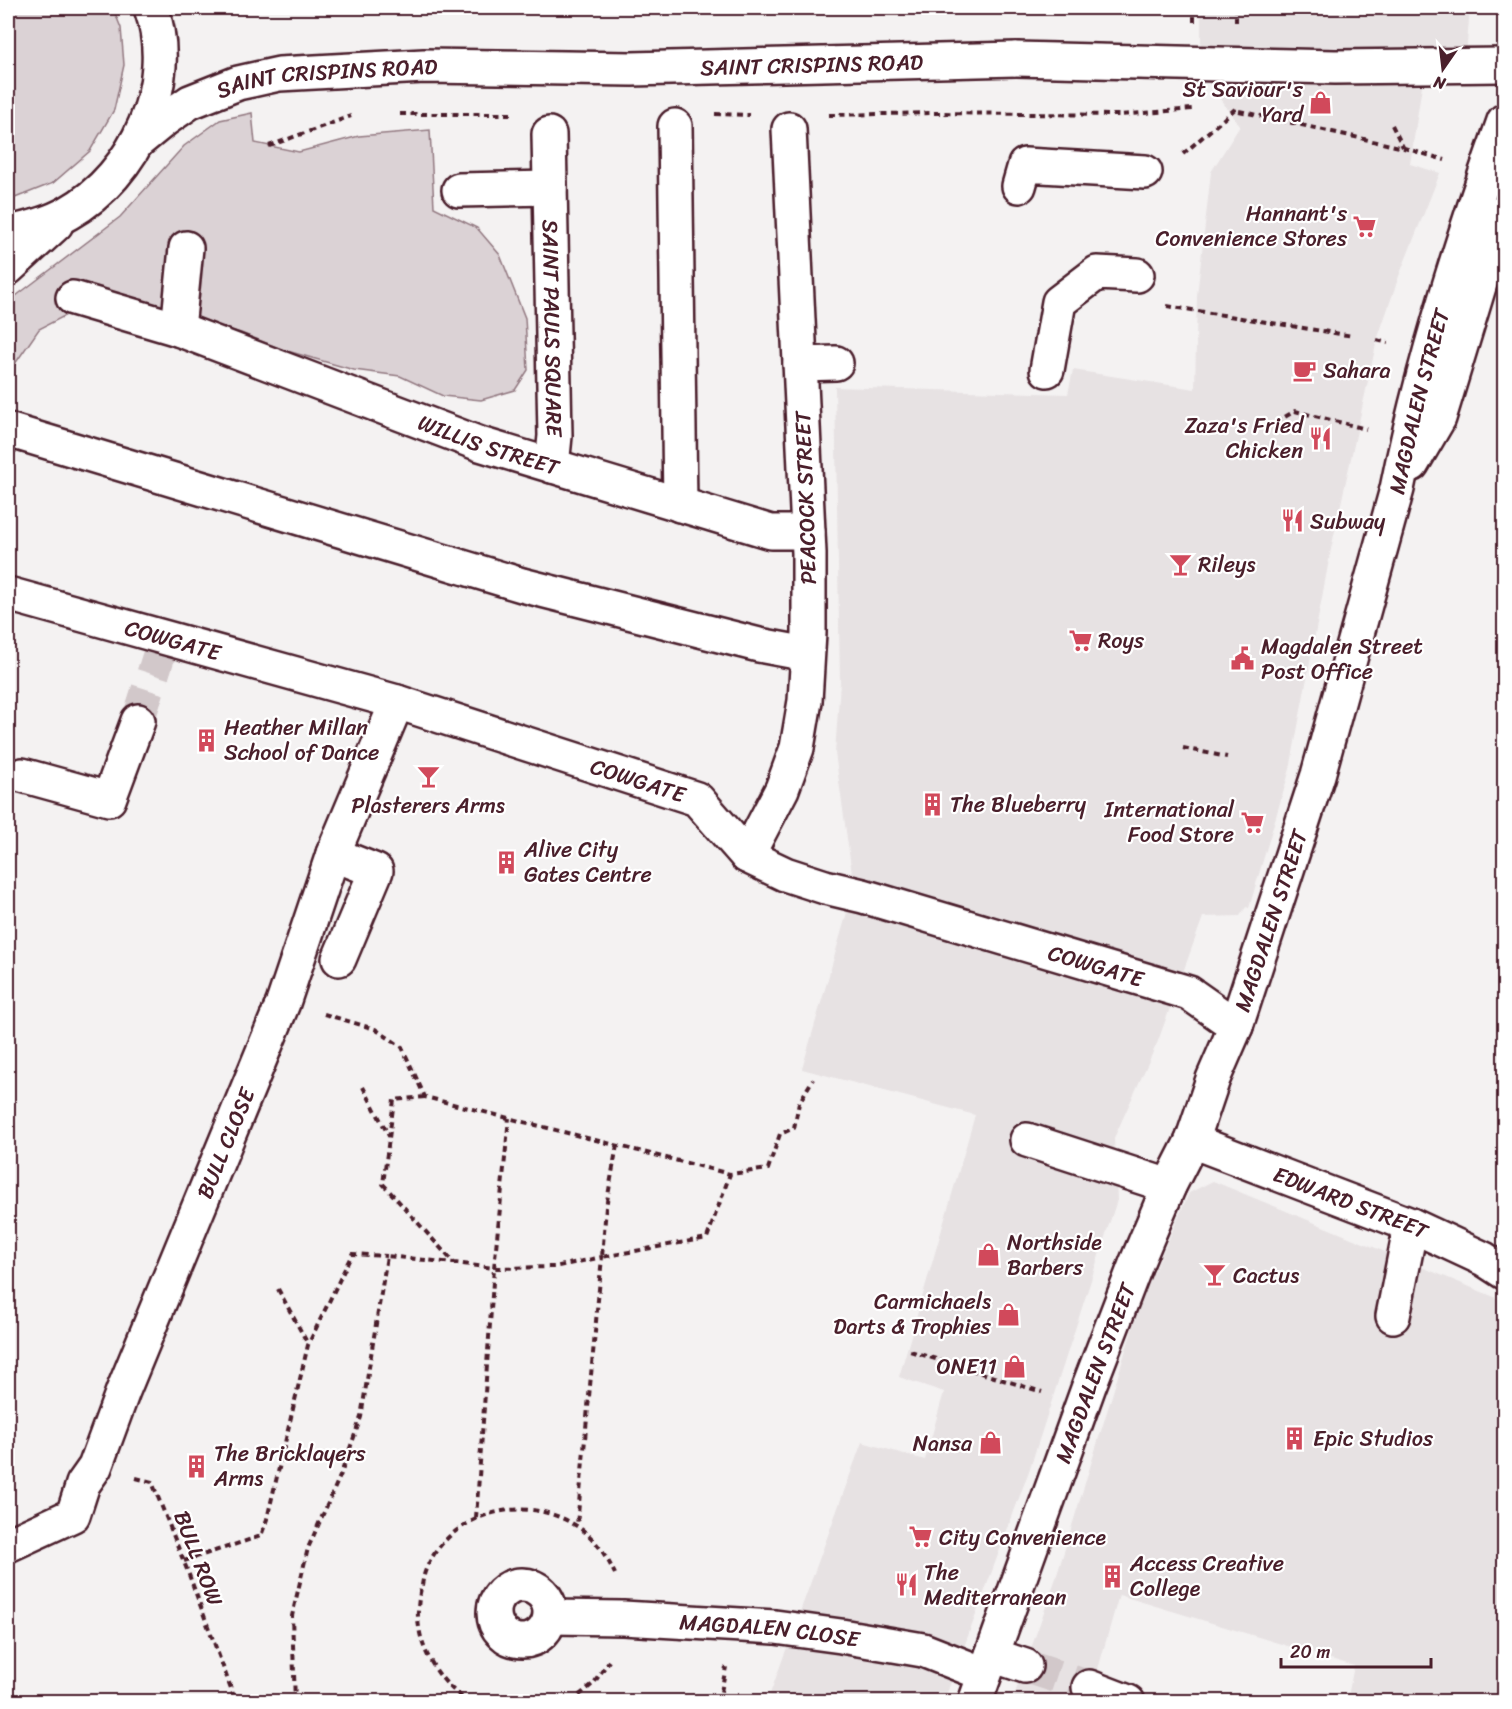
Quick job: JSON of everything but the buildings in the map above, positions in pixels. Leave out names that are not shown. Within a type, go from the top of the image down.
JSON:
[{"type":"street","points":[[8,268],[68,213],[95,194],[118,171],[137,142],[150,112],[158,79],[159,45],[152,8]]},
{"type":"street","name":"SAINT CRISPINS ROAD","points":[[137,142],[190,102],[237,83],[279,74],[424,66],[633,69],[1016,59],[1335,67],[1504,65]]},
{"type":"street","name":"MAGDALEN STREET","points":[[984,1677],[1082,1405],[1136,1264],[1169,1186],[1192,1141],[1213,1079],[1236,1026],[1318,775],[1397,489],[1429,355],[1504,121]]},
{"type":"street","points":[[675,126],[680,505]]},
{"type":"street","name":"PEACOCK STREET","points":[[747,856],[782,789],[797,748],[805,701],[809,610],[808,532],[789,129]]},
{"type":"street","name":"SAINT PAULS SQUARE","points":[[549,134],[555,436],[552,466]]},
{"type":"street","points":[[1019,186],[1025,165],[1145,172]]},
{"type":"street","name":"SAINT PAULS SQUARE","points":[[459,190],[550,188]]},
{"type":"street","points":[[1397,489],[1439,418],[1504,212]]},
{"type":"street","points":[[8,233],[35,227],[68,213]]},
{"type":"street","points":[[178,329],[186,248]]},
{"type":"street","points":[[1047,370],[1059,302],[1097,273],[1137,275]]},
{"type":"street","name":"WILLIS STREET","points":[[73,298],[178,329],[480,444],[771,532],[808,532]]},
{"type":"street","points":[[800,364],[836,363]]},
{"type":"street","points":[[8,430],[522,585],[759,645],[807,654]]},
{"type":"street","name":"COWGATE","points":[[8,594],[162,647],[397,702],[697,798],[747,856],[784,874],[1189,993],[1236,1026]]},
{"type":"street","name":"BULL CLOSE","points":[[8,1545],[73,1515],[83,1484],[95,1467],[123,1391],[283,1003],[333,854],[397,702]]},
{"type":"street","points":[[22,775],[109,799],[138,721]]},
{"type":"street","points":[[333,854],[376,871],[339,959]]},
{"type":"street","points":[[1027,1140],[1169,1186]]},
{"type":"street","name":"EDWARD STREET","points":[[1192,1141],[1411,1225],[1484,1259],[1504,1272]]},
{"type":"street","points":[[1393,1316],[1411,1225]]},
{"type":"street","name":"MAGDALEN CLOSE","points":[[551,1617],[623,1618],[775,1627],[819,1633],[923,1650],[984,1677],[1025,1666]]},
{"type":"street","points":[[1089,1687],[1128,1701]]},
{"type":"path","points":[[1224,109],[1234,109],[1404,148],[1486,173]]},
{"type":"path","points":[[823,115],[936,113],[1119,115],[1204,110]]},
{"type":"path","points":[[269,146],[358,113]]},
{"type":"path","points":[[393,114],[513,114]]},
{"type":"path","points":[[709,114],[754,115]]},
{"type":"path","points":[[1392,125],[1404,148]]},
{"type":"path","points":[[1137,275],[1165,305],[1353,336]]},
{"type":"path","points":[[1276,422],[1295,411],[1407,441]]},
{"type":"path","points":[[1183,748],[1227,757]]},
{"type":"path","points":[[283,1003],[375,1029],[402,1047],[425,1097]]},
{"type":"path","points":[[454,1263],[383,1184],[394,1100],[425,1097],[730,1174],[768,1169],[780,1134],[794,1128],[799,1103],[813,1079]]},
{"type":"path","points":[[363,1087],[389,1137]]},
{"type":"path","points":[[476,1518],[494,1268],[509,1118]]},
{"type":"path","points":[[577,1525],[606,1207],[617,1144]]},
{"type":"path","points":[[184,1561],[261,1536],[267,1520],[308,1345],[352,1254],[494,1268],[554,1267],[707,1238],[730,1174]]},
{"type":"path","points":[[295,1701],[292,1616],[308,1548],[341,1474],[361,1418],[387,1256]]},
{"type":"path","points":[[278,1289],[308,1345]]},
{"type":"path","points":[[910,1352],[1082,1405]]},
{"type":"path","name":"BULL ROW","points":[[95,1467],[152,1482],[236,1701]]},
{"type":"path","points":[[471,1701],[460,1699],[435,1671],[420,1641],[417,1602],[427,1567],[447,1539],[476,1518],[507,1510],[528,1509],[551,1513],[577,1525],[604,1552],[617,1576]]},
{"type":"shaded area","points":[[8,8],[113,8],[121,28],[124,65],[114,110],[90,151],[53,183],[8,199]]},
{"type":"shaded area","points":[[1201,8],[1470,8],[1464,79],[1423,79],[1410,164],[1440,173],[1399,276],[1377,340],[1331,549],[1290,769],[1249,908],[1246,907],[1240,916],[1203,917],[1158,1041],[1114,1138],[1117,1200],[1029,1471],[944,1701],[767,1702],[862,1442],[925,1460],[944,1392],[899,1377],[975,1115],[802,1069],[854,888],[835,753],[840,682],[835,387],[1068,394],[1073,370],[1195,389],[1197,296],[1211,172],[1240,126],[1201,73]]},
{"type":"shaded area","points":[[252,113],[255,143],[299,152],[359,136],[430,130],[434,207],[477,228],[500,255],[525,318],[528,370],[515,390],[481,400],[443,396],[400,376],[354,370],[126,299],[101,297],[39,329],[8,374],[8,302],[120,217],[184,146],[220,120]]},
{"type":"shaded area","name":"Epic Studios","points":[[1213,1181],[1504,1301],[1504,1701],[1347,1701],[1354,1666],[1119,1595],[1089,1701],[1012,1702],[1056,1578],[1140,1304],[1189,1193]]},
{"type":"tunnel","points":[[138,721],[159,655]]},
{"type":"tunnel","points":[[1025,1666],[1089,1687]]},
{"type":"place","name":"St Saviour's Yard","points":[[1321,102]]},
{"type":"place","name":"Hannant's Convenience Stores","points":[[1365,226]]},
{"type":"place","name":"Sahara","points":[[1305,370]]},
{"type":"place","name":"Zaza's Fried Chicken","points":[[1321,438]]},
{"type":"place","name":"Subway","points":[[1292,521]]},
{"type":"place","name":"Rileys","points":[[1180,564]]},
{"type":"place","name":"Roys","points":[[1080,640]]},
{"type":"place","name":"Magdalen Street Post Office","points":[[1243,659]]},
{"type":"place","name":"Heather Millan School of Dance","points":[[206,740]]},
{"type":"place","name":"Plasterers Arms","points":[[428,776]]},
{"type":"place","name":"The Blueberry","points":[[932,804]]},
{"type":"place","name":"International Food Store","points":[[1252,822]]},
{"type":"place","name":"Alive City Gates Centre","points":[[506,862]]},
{"type":"place","name":"Northside Barbers","points":[[989,1255]]},
{"type":"place","name":"Cactus","points":[[1215,1275]]},
{"type":"place","name":"Carmichaels Darts & Trophies","points":[[1009,1314]]},
{"type":"place","name":"ONE11","points":[[1015,1366]]},
{"type":"place","name":"Epic Studios","points":[[1295,1438]]},
{"type":"place","name":"Nansa","points":[[990,1443]]},
{"type":"place","name":"The Bricklayers Arms","points":[[196,1466]]},
{"type":"place","name":"City Convenience","points":[[921,1537]]},
{"type":"place","name":"Access Creative College","points":[[1112,1576]]},
{"type":"place","name":"The Mediterranean","points":[[906,1585]]}]
